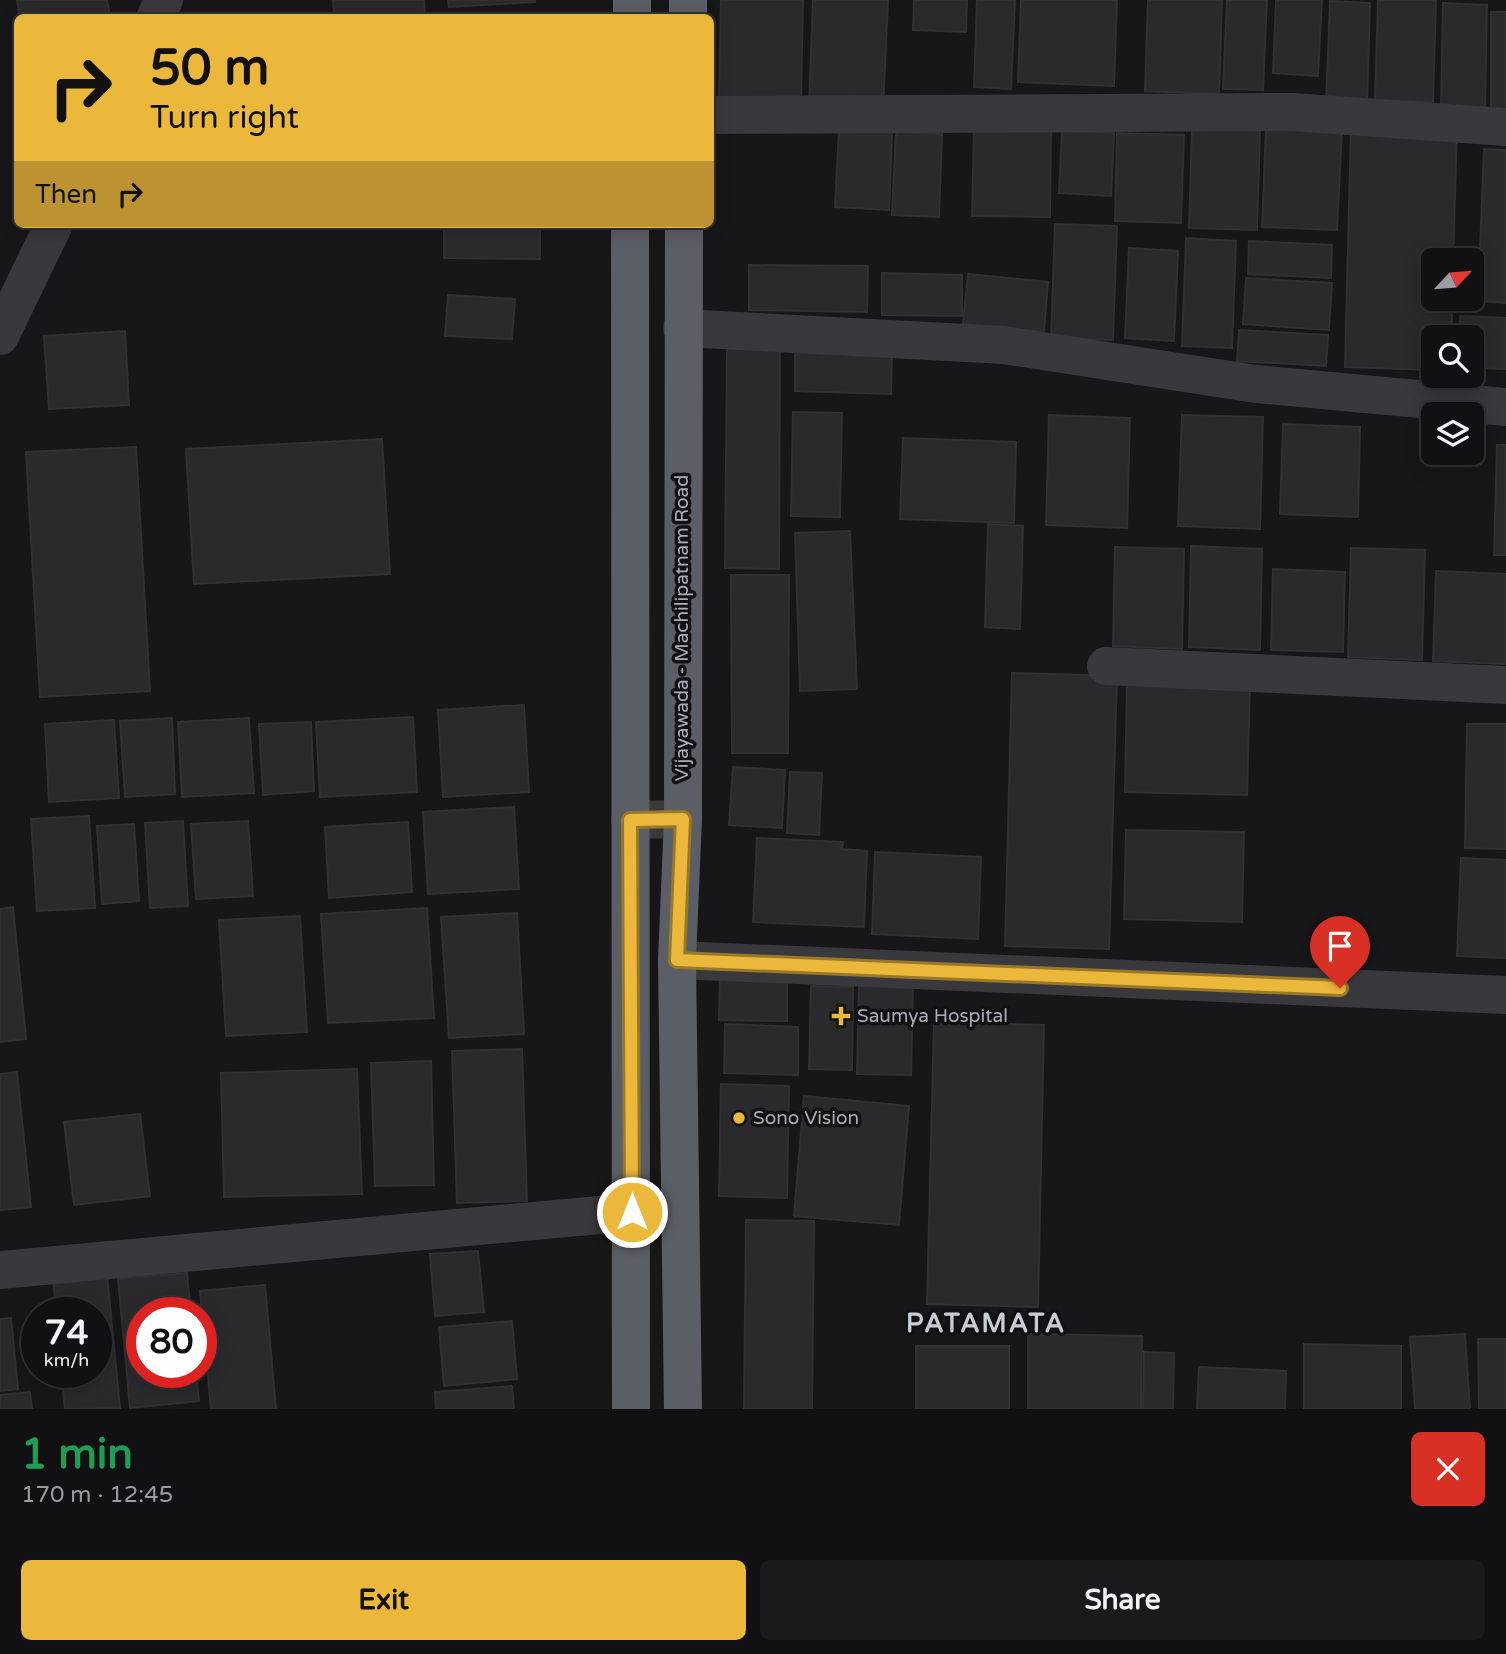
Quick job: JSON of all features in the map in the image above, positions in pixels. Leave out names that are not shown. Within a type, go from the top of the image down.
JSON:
[{"type":"highway","points":[[630,228],[631,1409]]},
{"type":"highway","name":"Vijayawada - Machilipatnam Road","points":[[683,1409],[677,960],[683,819],[684,228]]},
{"type":"street","points":[[714,115],[1292,112],[1506,127]]},
{"type":"street","points":[[0,336],[52,228]]},
{"type":"street","points":[[682,328],[1004,345],[1256,384],[1506,407]]},
{"type":"street","points":[[1105,666],[1506,685]]},
{"type":"street","points":[[630,820],[683,819]]},
{"type":"street","points":[[677,960],[1506,995]]},
{"type":"street","points":[[0,1270],[632,1212]]},
{"type":"building","points":[[17,0],[107,0],[110,14],[19,14]]},
{"type":"building","points":[[333,0],[424,0],[425,14],[334,14]]},
{"type":"building","points":[[448,0],[535,0],[535,2],[449,7]]},
{"type":"building","points":[[721,0],[803,0],[801,103],[719,101]]},
{"type":"building","points":[[813,0],[888,0],[883,109],[809,106]]},
{"type":"building","points":[[914,0],[967,0],[966,32],[913,30]]},
{"type":"building","points":[[977,0],[1015,0],[1011,89],[974,87]]},
{"type":"building","points":[[1021,0],[1117,0],[1114,86],[1018,82]]},
{"type":"building","points":[[1148,0],[1222,0],[1219,94],[1145,91]]},
{"type":"building","points":[[1227,0],[1267,0],[1263,90],[1223,89]]},
{"type":"building","points":[[1276,0],[1322,0],[1318,76],[1273,73]]},
{"type":"building","points":[[1378,0],[1436,0],[1433,102],[1375,100]]},
{"type":"building","points":[[1330,1],[1370,3],[1367,105],[1326,103]]},
{"type":"building","points":[[1443,3],[1487,5],[1485,109],[1441,108]]},
{"type":"building","points":[[1491,12],[1506,12],[1506,109],[1491,110]]},
{"type":"building","points":[[1351,125],[1457,128],[1453,248],[1421,248],[1421,312],[1452,312],[1452,325],[1421,325],[1421,370],[1345,367]]},
{"type":"building","points":[[1266,126],[1342,130],[1337,230],[1262,227]]},
{"type":"building","points":[[839,129],[892,133],[889,210],[835,207]]},
{"type":"building","points":[[974,129],[1051,130],[1050,217],[972,216]]},
{"type":"building","points":[[1192,129],[1260,131],[1257,230],[1189,228]]},
{"type":"building","points":[[1062,131],[1114,133],[1111,196],[1059,193]]},
{"type":"building","points":[[896,132],[942,134],[939,217],[892,215]]},
{"type":"building","points":[[1117,133],[1184,135],[1181,223],[1115,221]]},
{"type":"building","points":[[1484,149],[1506,150],[1506,303],[1484,301],[1484,248],[1480,248]]},
{"type":"building","points":[[1055,224],[1117,226],[1113,340],[1051,338]]},
{"type":"building","points":[[444,228],[540,228],[540,259],[444,258]]},
{"type":"building","points":[[1186,238],[1236,241],[1232,348],[1182,346]]},
{"type":"building","points":[[1249,241],[1332,245],[1331,278],[1248,274]]},
{"type":"building","points":[[1129,248],[1178,251],[1174,341],[1125,338]]},
{"type":"building","points":[[749,265],[868,266],[867,312],[749,310]]},
{"type":"building","points":[[882,273],[962,275],[962,316],[882,315]]},
{"type":"building","points":[[968,274],[1048,282],[1044,332],[963,324]]},
{"type":"building","points":[[1246,278],[1332,283],[1329,330],[1243,324]]},
{"type":"building","points":[[448,295],[515,299],[512,339],[445,336]]},
{"type":"building","points":[[1460,316],[1506,318],[1506,369],[1484,368],[1484,325],[1460,325]]},
{"type":"building","points":[[1239,330],[1328,335],[1326,366],[1237,361]]},
{"type":"building","points":[[125,331],[129,405],[49,409],[44,336]]},
{"type":"building","points":[[727,345],[780,346],[779,569],[725,568]]},
{"type":"building","points":[[795,348],[892,350],[891,394],[795,391]]},
{"type":"building","points":[[793,412],[842,413],[840,517],[791,516]]},
{"type":"building","points":[[1049,415],[1130,418],[1127,528],[1046,525]]},
{"type":"building","points":[[1182,415],[1263,417],[1260,529],[1178,526]]},
{"type":"building","points":[[1283,424],[1360,427],[1358,517],[1280,514]]},
{"type":"building","points":[[903,438],[1016,442],[1014,523],[900,519]]},
{"type":"building","points":[[382,439],[390,574],[194,584],[186,449]]},
{"type":"building","points":[[1497,445],[1506,445],[1506,555],[1494,555]]},
{"type":"building","points":[[136,447],[150,691],[40,697],[26,452]]},
{"type":"building","points":[[988,524],[1023,526],[1020,629],[985,627]]},
{"type":"building","points":[[850,531],[857,689],[800,691],[795,533]]},
{"type":"building","points":[[1191,546],[1262,549],[1260,650],[1189,647]]},
{"type":"building","points":[[1115,547],[1184,549],[1182,649],[1113,646]]},
{"type":"building","points":[[1351,548],[1425,550],[1422,660],[1348,657]]},
{"type":"building","points":[[1273,569],[1345,572],[1343,652],[1271,650]]},
{"type":"building","points":[[1436,571],[1506,574],[1506,664],[1433,661]]},
{"type":"building","points":[[731,575],[789,575],[788,753],[732,753]]},
{"type":"building","points":[[1012,673],[1117,676],[1109,949],[1005,946]]},
{"type":"building","points":[[1127,680],[1250,683],[1247,795],[1125,792]]},
{"type":"building","points":[[524,705],[529,792],[443,797],[438,710]]},
{"type":"building","points":[[413,717],[417,792],[320,797],[316,722]]},
{"type":"building","points":[[172,718],[175,794],[125,797],[120,721]]},
{"type":"building","points":[[249,718],[254,793],[182,797],[178,722]]},
{"type":"building","points":[[114,720],[119,798],[49,802],[45,724]]},
{"type":"building","points":[[311,722],[314,791],[263,795],[259,724]]},
{"type":"building","points":[[1467,724],[1506,724],[1506,849],[1465,848]]},
{"type":"building","points":[[733,767],[785,770],[782,828],[729,825]]},
{"type":"building","points":[[790,772],[822,773],[819,835],[787,833]]},
{"type":"building","points":[[514,807],[519,889],[428,894],[423,812]]},
{"type":"building","points":[[89,816],[95,908],[37,911],[31,819]]},
{"type":"building","points":[[183,821],[188,906],[150,908],[145,823]]},
{"type":"building","points":[[248,821],[253,896],[196,899],[191,824]]},
{"type":"building","points":[[408,822],[412,892],[329,898],[325,827]]},
{"type":"building","points":[[134,824],[139,901],[102,904],[97,826]]},
{"type":"building","points":[[1126,830],[1244,832],[1242,922],[1124,919]]},
{"type":"building","points":[[757,838],[843,842],[842,849],[867,851],[864,927],[753,922]]},
{"type":"building","points":[[875,852],[981,857],[978,939],[872,934]]},
{"type":"building","points":[[1461,858],[1506,860],[1506,958],[1457,956]]},
{"type":"building","points":[[13,907],[26,1039],[0,1042],[0,909]]},
{"type":"building","points":[[427,908],[434,1018],[328,1023],[321,914]]},
{"type":"building","points":[[517,913],[524,1034],[449,1038],[441,917]]},
{"type":"building","points":[[300,916],[307,1032],[226,1036],[219,920]]},
{"type":"building","points":[[720,970],[787,972],[787,1021],[719,1020]]},
{"type":"building","points":[[859,983],[913,984],[911,1075],[857,1074]]},
{"type":"building","points":[[811,986],[853,987],[852,1070],[809,1069]]},
{"type":"building","points":[[934,1022],[1044,1025],[1038,1307],[927,1304]]},
{"type":"building","points":[[725,1024],[798,1027],[798,1075],[724,1073]]},
{"type":"building","points":[[522,1049],[527,1201],[457,1203],[452,1051]]},
{"type":"building","points":[[431,1061],[434,1185],[375,1186],[371,1063]]},
{"type":"building","points":[[357,1069],[362,1194],[224,1197],[221,1073]]},
{"type":"building","points":[[17,1072],[31,1207],[0,1210],[0,1074]]},
{"type":"building","points":[[721,1084],[789,1086],[787,1198],[719,1196]]},
{"type":"building","points":[[804,1096],[909,1106],[899,1225],[794,1216]]},
{"type":"building","points":[[140,1114],[150,1196],[74,1205],[64,1122]]},
{"type":"building","points":[[746,1220],[814,1221],[812,1409],[744,1409]]},
{"type":"building","points":[[478,1251],[484,1312],[435,1316],[430,1254]]},
{"type":"building","points":[[187,1273],[189,1297],[126,1297],[126,1365],[118,1279]]},
{"type":"building","points":[[107,1275],[109,1297],[55,1297],[53,1280]]},
{"type":"building","points":[[265,1285],[276,1409],[211,1409],[209,1388],[217,1388],[217,1297],[201,1297],[200,1291]]},
{"type":"building","points":[[11,1318],[18,1389],[0,1391],[0,1319]]},
{"type":"building","points":[[512,1321],[517,1379],[444,1386],[439,1327]]},
{"type":"building","points":[[112,1326],[120,1408],[65,1409],[63,1388],[112,1388]]},
{"type":"building","points":[[1028,1334],[1142,1336],[1141,1409],[1028,1409]]},
{"type":"building","points":[[1465,1334],[1470,1409],[1415,1409],[1410,1337]]},
{"type":"building","points":[[1478,1339],[1506,1339],[1506,1409],[1479,1409]]},
{"type":"building","points":[[1304,1344],[1401,1346],[1401,1409],[1304,1409]]},
{"type":"building","points":[[916,1346],[1009,1346],[1009,1409],[916,1409]]},
{"type":"building","points":[[1144,1352],[1174,1353],[1173,1409],[1143,1409]]},
{"type":"building","points":[[1199,1367],[1286,1371],[1285,1409],[1197,1409]]},
{"type":"building","points":[[512,1386],[514,1409],[436,1409],[435,1392]]},
{"type":"building","points":[[128,1388],[198,1388],[199,1401],[130,1408]]},
{"type":"building","points":[[30,1392],[32,1409],[0,1409],[0,1395]]},
{"type":"place","name":"Saumya Hospital","points":[[841,1016]]},
{"type":"place","name":"Sono Vision","points":[[739,1118]]},
{"type":"district","name":"PATAMATA","points":[[986,1323]]},
{"type":"route","points":[[632,1212],[630,820],[683,819],[677,960],[1340,988]]}]
